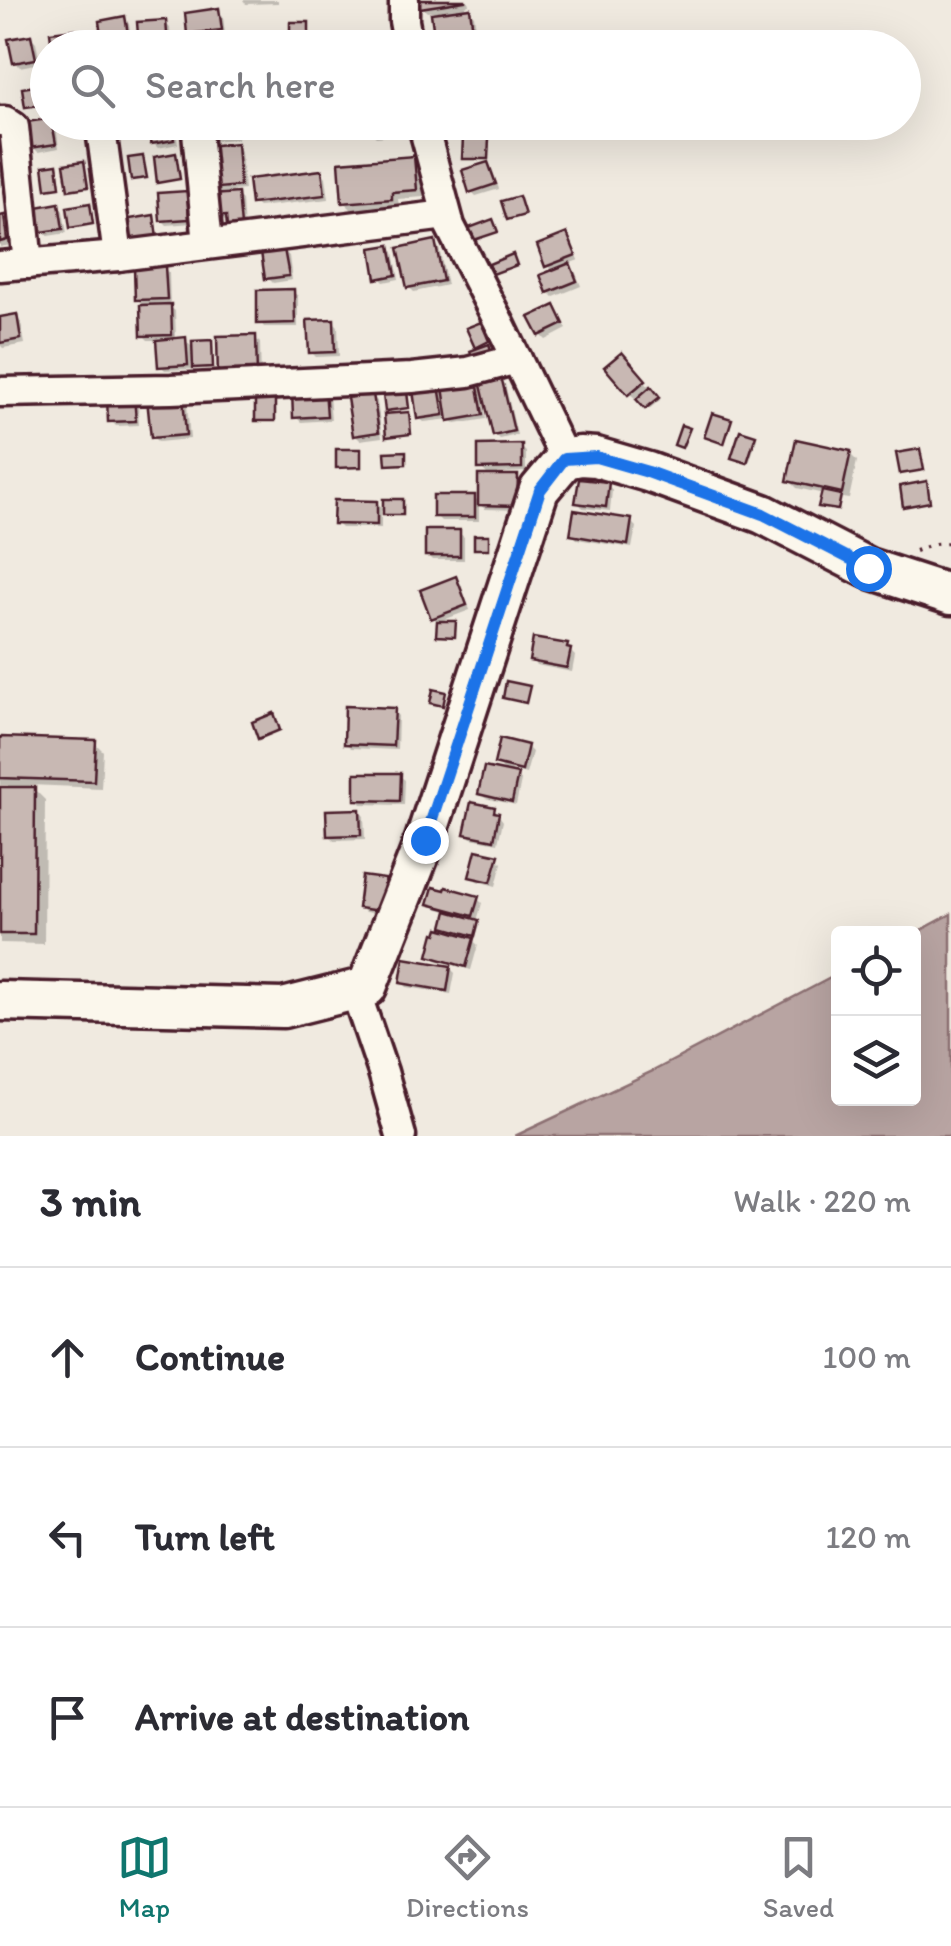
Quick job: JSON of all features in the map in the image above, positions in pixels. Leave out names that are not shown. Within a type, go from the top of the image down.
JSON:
[{"type":"main road","points":[[0,1001],[283,1008],[367,987],[425,840],[540,490],[564,459],[596,457],[648,472],[763,514],[868,568],[951,595]]},
{"type":"street","points":[[404,0],[406,30]]},
{"type":"street","points":[[0,121],[14,126],[14,265],[118,256],[446,215]]},
{"type":"street","points":[[102,140],[118,256]]},
{"type":"street","points":[[198,140],[208,244]]},
{"type":"street","points":[[427,140],[446,215],[564,459]]},
{"type":"street","points":[[0,392],[412,378],[468,372],[517,359]]},
{"type":"street","points":[[355,990],[401,1136]]},
{"type":"shaded area","points":[[951,914],[951,1136],[515,1136],[653,1071],[831,978],[831,1106],[921,1106],[921,930]]},
{"type":"building","points":[[419,0],[465,0],[465,1],[420,8]]},
{"type":"building","points":[[219,8],[222,30],[187,30],[185,13]]},
{"type":"building","points":[[470,8],[473,30],[433,30],[431,13]]},
{"type":"building","points":[[125,16],[127,30],[100,30],[99,21]]},
{"type":"building","points":[[166,20],[167,30],[138,30],[137,22]]},
{"type":"building","points":[[290,22],[309,22],[309,30],[290,30]]},
{"type":"building","points":[[30,35],[30,60],[13,63],[8,39]]},
{"type":"building","points":[[30,87],[30,106],[25,107],[22,88]]},
{"type":"building","points":[[30,121],[30,140],[55,140],[56,144],[30,148],[26,122]]},
{"type":"building","points":[[463,140],[489,140],[488,159],[462,159]]},
{"type":"building","points":[[237,143],[240,186],[208,189],[205,146]]},
{"type":"building","points":[[176,153],[180,179],[157,183],[154,157]]},
{"type":"building","points":[[143,156],[147,178],[131,180],[128,158]]},
{"type":"building","points":[[414,156],[417,190],[392,192],[392,199],[342,203],[339,162]]},
{"type":"building","points":[[84,161],[88,187],[68,190],[64,164]]},
{"type":"building","points":[[488,162],[496,184],[469,193],[462,170]]},
{"type":"building","points":[[57,164],[60,187],[46,189],[43,166]]},
{"type":"building","points":[[322,170],[325,195],[251,204],[248,179]]},
{"type":"building","points":[[187,191],[189,219],[160,221],[158,193]]},
{"type":"building","points":[[238,193],[241,226],[227,227],[226,216],[213,217],[212,195]]},
{"type":"building","points":[[519,196],[525,215],[507,220],[501,201]]},
{"type":"building","points":[[59,203],[63,229],[41,232],[37,207]]},
{"type":"building","points":[[90,203],[93,224],[70,228],[67,207]]},
{"type":"building","points":[[4,215],[7,240],[0,242],[0,216]]},
{"type":"building","points":[[154,215],[157,238],[128,243],[124,220]]},
{"type":"building","points":[[493,219],[498,232],[474,240],[469,228]]},
{"type":"building","points":[[567,233],[576,255],[545,267],[537,245]]},
{"type":"building","points":[[435,240],[443,281],[407,288],[398,248]]},
{"type":"building","points":[[390,245],[396,275],[376,279],[371,248]]},
{"type":"building","points":[[284,249],[289,276],[265,279],[261,252]]},
{"type":"building","points":[[513,254],[517,265],[493,274],[489,264]]},
{"type":"building","points":[[570,263],[577,281],[547,293],[540,275]]},
{"type":"building","points":[[165,266],[167,299],[135,300],[134,267]]},
{"type":"building","points":[[294,289],[295,323],[257,324],[257,290]]},
{"type":"building","points":[[171,304],[172,335],[141,336],[140,305]]},
{"type":"building","points":[[555,305],[564,324],[539,336],[529,317]]},
{"type":"building","points":[[17,314],[21,339],[0,343],[0,317]]},
{"type":"building","points":[[334,319],[335,352],[309,353],[307,320]]},
{"type":"building","points":[[481,322],[489,341],[475,348],[466,328]]},
{"type":"building","points":[[256,335],[257,377],[218,378],[217,336]]},
{"type":"building","points":[[186,337],[188,365],[158,367],[156,340]]},
{"type":"building","points":[[212,340],[213,367],[193,368],[192,341]]},
{"type":"building","points":[[489,344],[494,358],[474,363],[470,351]]},
{"type":"building","points":[[622,352],[646,380],[628,395],[604,367]]},
{"type":"building","points":[[501,376],[514,431],[493,436],[480,381]]},
{"type":"building","points":[[477,381],[483,415],[448,421],[443,387]]},
{"type":"building","points":[[406,384],[409,408],[385,411],[382,387]]},
{"type":"building","points":[[439,386],[444,415],[417,419],[413,390]]},
{"type":"building","points":[[651,386],[660,397],[645,409],[636,399]]},
{"type":"building","points":[[325,388],[327,416],[293,418],[292,390]]},
{"type":"building","points":[[255,392],[275,392],[275,421],[255,421]]},
{"type":"building","points":[[373,394],[379,432],[353,436],[347,398]]},
{"type":"building","points":[[134,396],[136,421],[108,422],[107,397]]},
{"type":"building","points":[[183,396],[186,435],[151,438],[147,399]]},
{"type":"building","points":[[409,412],[411,434],[386,437],[384,414]]},
{"type":"building","points":[[712,413],[732,419],[724,444],[704,437]]},
{"type":"building","points":[[681,425],[690,428],[682,448],[674,445]]},
{"type":"building","points":[[740,430],[756,435],[747,463],[731,458]]},
{"type":"building","points":[[796,439],[851,451],[842,493],[787,481]]},
{"type":"building","points":[[522,444],[522,468],[478,469],[478,445]]},
{"type":"building","points":[[336,449],[361,449],[361,467],[336,468]]},
{"type":"building","points":[[920,449],[924,470],[900,474],[896,453]]},
{"type":"building","points":[[406,451],[406,464],[386,465],[385,452]]},
{"type":"building","points":[[478,475],[518,475],[517,506],[478,505]]},
{"type":"building","points":[[579,479],[609,482],[606,507],[575,503]]},
{"type":"building","points":[[927,481],[930,502],[903,507],[900,486]]},
{"type":"building","points":[[822,491],[841,495],[838,510],[818,507]]},
{"type":"building","points":[[433,495],[475,495],[475,517],[433,517]]},
{"type":"building","points":[[383,499],[403,499],[403,515],[383,515]]},
{"type":"building","points":[[334,500],[377,501],[377,525],[333,524]]},
{"type":"building","points":[[574,510],[632,519],[628,545],[570,535]]},
{"type":"building","points":[[425,530],[460,530],[460,556],[425,556]]},
{"type":"building","points":[[474,535],[489,535],[489,549],[474,549]]},
{"type":"building","points":[[456,576],[467,605],[431,619],[420,590]]},
{"type":"building","points":[[437,621],[456,621],[455,637],[436,636]]},
{"type":"building","points":[[533,638],[568,644],[571,649],[567,668],[529,661]]},
{"type":"building","points":[[506,681],[530,686],[526,703],[503,698]]},
{"type":"building","points":[[433,689],[446,692],[443,706],[430,703]]},
{"type":"building","points":[[345,706],[395,708],[393,746],[344,744]]},
{"type":"building","points":[[274,713],[280,730],[258,739],[252,722]]},
{"type":"building","points":[[0,737],[96,740],[94,781],[0,778]]},
{"type":"building","points":[[500,738],[528,745],[522,771],[494,764]]},
{"type":"building","points":[[484,767],[518,774],[512,802],[478,794]]},
{"type":"building","points":[[355,773],[401,773],[400,801],[355,800]]},
{"type":"building","points":[[0,787],[35,787],[34,934],[0,934]]},
{"type":"building","points":[[471,802],[495,807],[494,812],[499,813],[494,840],[464,834]]},
{"type":"building","points":[[360,809],[361,835],[327,836],[326,810]]},
{"type":"building","points":[[476,850],[499,855],[491,882],[469,877]]},
{"type":"building","points":[[362,876],[385,879],[380,911],[358,908]]},
{"type":"building","points":[[433,887],[479,896],[473,916],[428,904]]},
{"type":"building","points":[[447,911],[479,920],[475,936],[443,927]]},
{"type":"building","points":[[439,928],[474,938],[466,967],[428,956]]},
{"type":"building","points":[[404,958],[451,966],[447,991],[400,983]]},
{"type":"route","points":[[425,840],[540,490],[564,459],[596,457],[648,472],[763,514],[868,568]]}]
